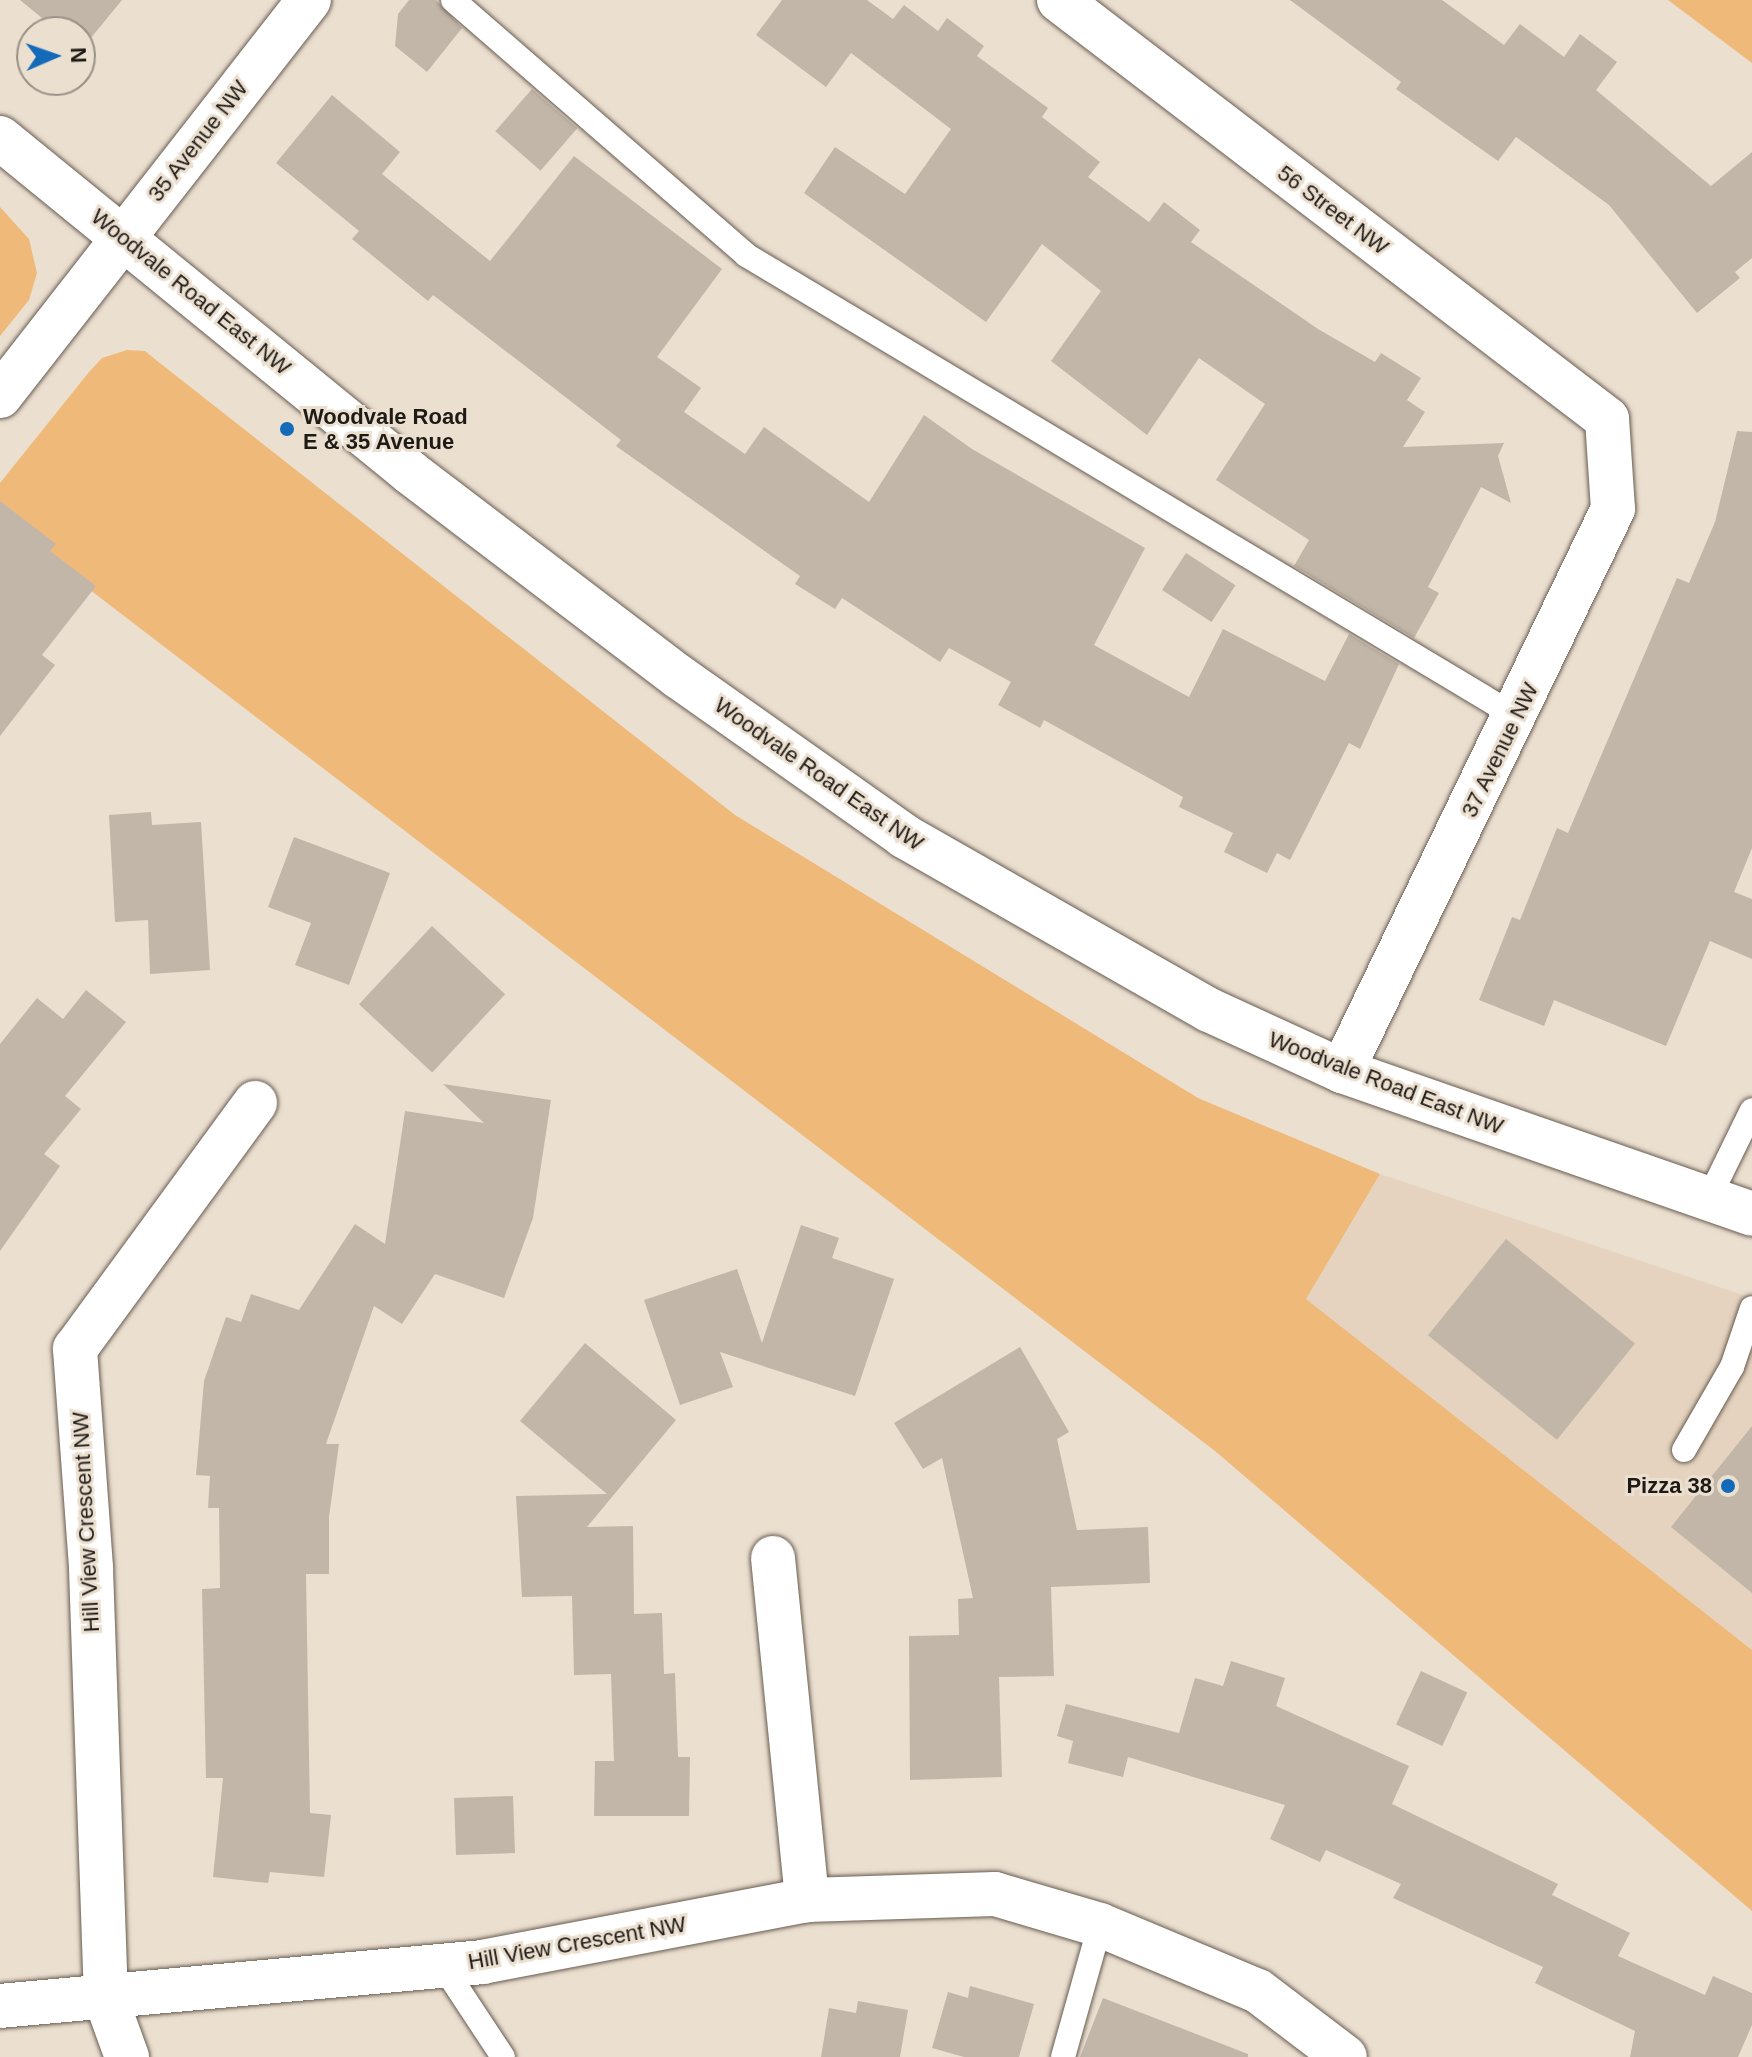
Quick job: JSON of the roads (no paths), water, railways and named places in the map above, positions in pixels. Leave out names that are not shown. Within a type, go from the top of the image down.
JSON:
[{"type":"street","name":"35 Avenue NW","points":[[0,396],[309,0]]},
{"type":"street","name":"56 Street NW","points":[[1059,0],[1607,419]]},
{"type":"street","name":"Woodvale Road East NW","points":[[0,138],[411,473],[679,677],[904,836],[1209,1010],[1342,1071],[1707,1202],[1752,1214]]},
{"type":"street","name":"37 Avenue NW","points":[[1342,1071],[1517,717],[1613,509],[1607,419]]},
{"type":"street","name":"Hill View Crescent NW","points":[[127,2057],[106,1999],[91,1567],[75,1349],[255,1103]]},
{"type":"street","points":[[773,1558],[807,1900]]},
{"type":"street","name":"Hill View Crescent NW","points":[[0,2006],[106,1999],[443,1966],[807,1900],[995,1894],[1100,1925],[1258,1991],[1345,2057]]},
{"type":"lane","points":[[453,0],[746,255],[1517,717]]},
{"type":"lane","points":[[1707,1202],[1752,1110]]},
{"type":"lane","points":[[1684,1450],[1732,1367],[1752,1308]]},
{"type":"lane","points":[[1063,2057],[1100,1925]]},
{"type":"lane","points":[[443,1966],[503,2057]]},
{"type":"place","name":"Woodvale Road E & 35 Avenue","points":[[287,429]]},
{"type":"place","name":"Pizza 38","points":[[1728,1486]]}]
